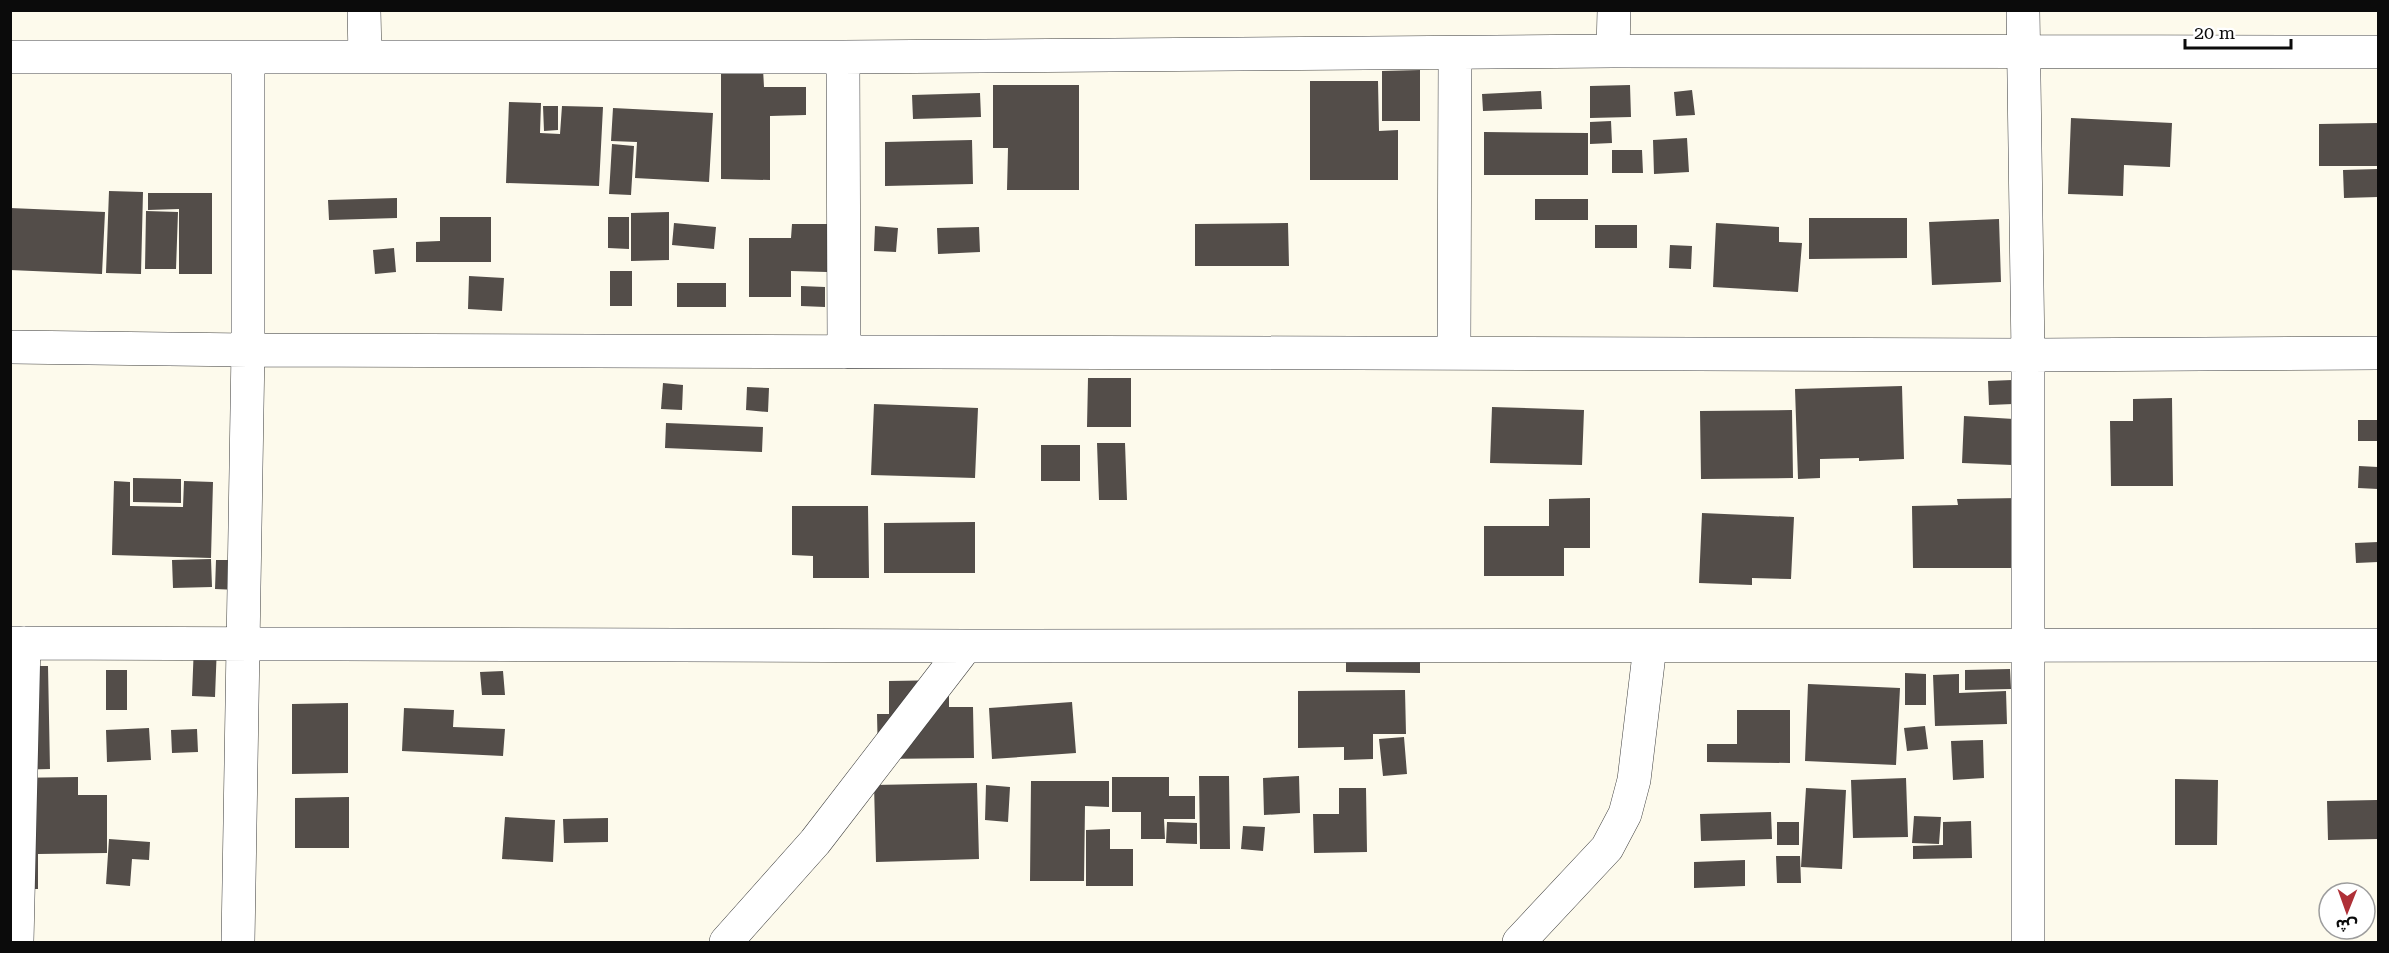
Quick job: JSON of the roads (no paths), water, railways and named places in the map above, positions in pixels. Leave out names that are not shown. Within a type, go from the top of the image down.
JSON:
[{"type":"street","points":[[364,10],[365,57]]},
{"type":"street","points":[[1613,51],[1614,10]]},
{"type":"street","points":[[2023,10],[2028,355],[2028,942]]},
{"type":"street","points":[[10,57],[843,57],[1613,51],[2023,53],[2379,51]]},
{"type":"street","points":[[1454,353],[1455,53]]},
{"type":"street","points":[[238,942],[248,350],[248,57]]},
{"type":"street","points":[[843,57],[844,352]]},
{"type":"street","points":[[10,347],[248,350],[2028,355],[2379,353]]},
{"type":"street","points":[[17,942],[17,643],[966,646],[2379,645]]},
{"type":"street","points":[[726,942],[815,842],[966,646]]},
{"type":"street","points":[[1519,942],[1607,848],[1625,814],[1634,780],[1650,646]]}]
